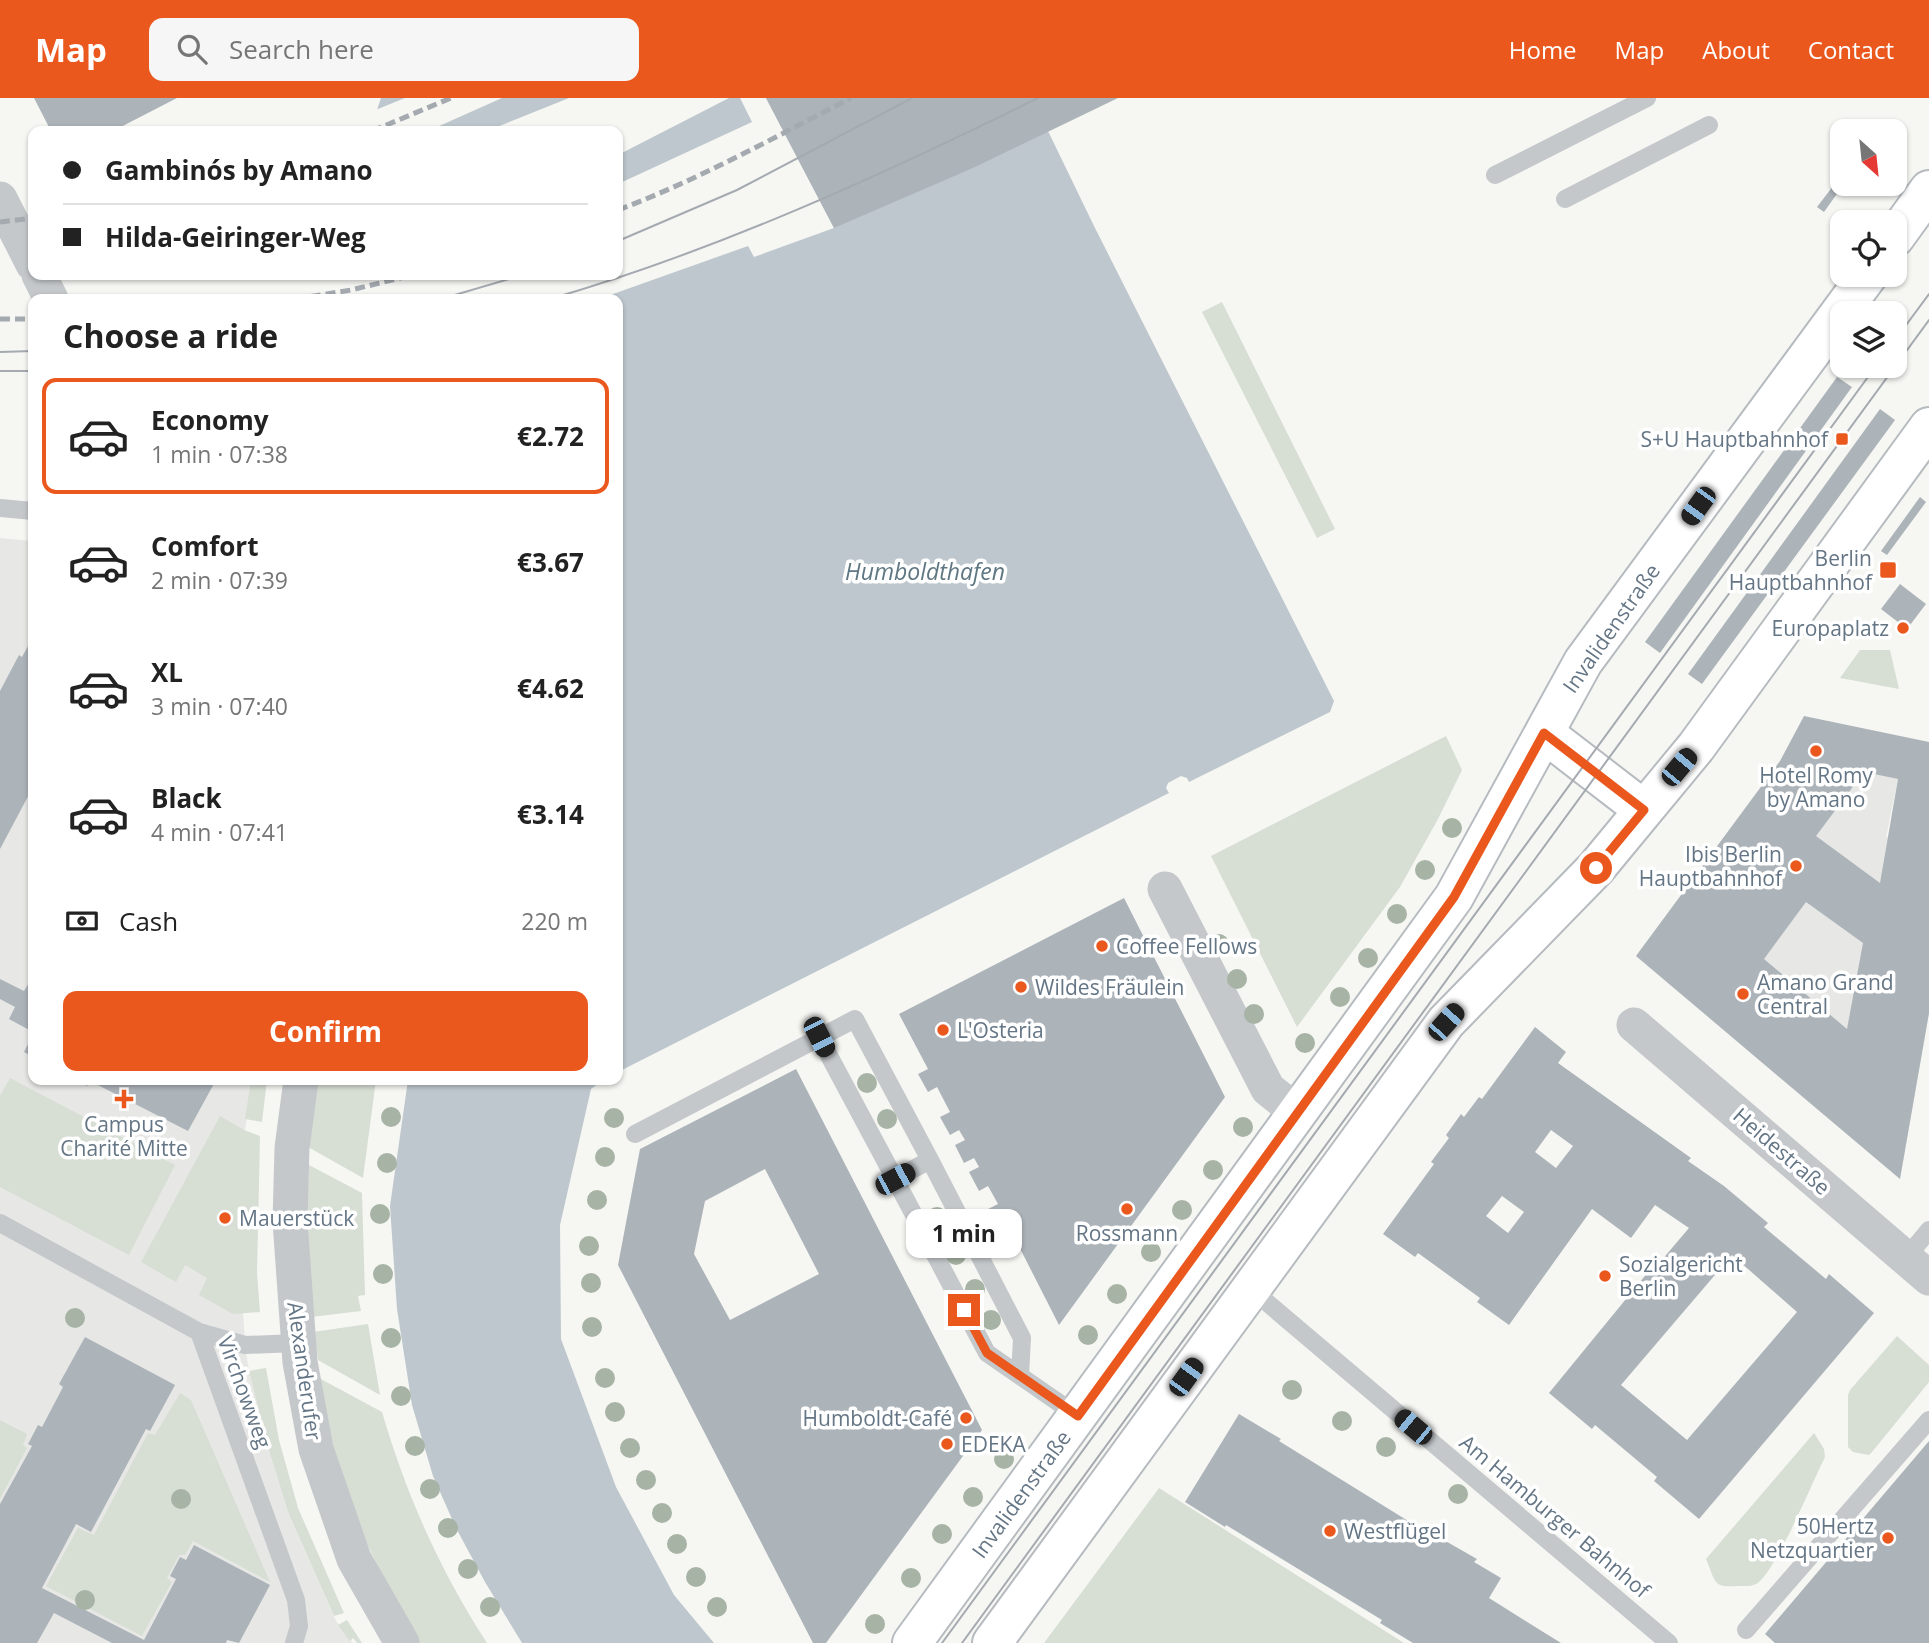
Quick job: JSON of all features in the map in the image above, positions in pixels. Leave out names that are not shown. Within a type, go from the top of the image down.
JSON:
[{"type":"main road","points":[[1907,220],[1929,190]]},
{"type":"main road","name":"Invalidenstraße","points":[[912,1643],[1454,897],[1583,662],[1859,287]]},
{"type":"main road","points":[[992,1643],[1446,1022],[1596,868],[1696,747],[1929,427]]},
{"type":"main road","points":[[1544,733],[1644,810]]},
{"type":"street","points":[[0,199],[28,254]]},
{"type":"street","points":[[1165,889],[1268,1089],[1297,1112]]},
{"type":"street","name":"Heidestraße","points":[[1634,1025],[1917,1268]]},
{"type":"street","name":"Alexanderufer","points":[[301,1085],[292,1148],[291,1209],[297,1343],[316,1448],[354,1559],[402,1643]]},
{"type":"lane","points":[[1495,175],[1647,98]]},
{"type":"lane","points":[[1565,199],[1709,125]]},
{"type":"lane","points":[[0,508],[28,511]]},
{"type":"lane","points":[[635,1134],[855,1019],[1022,1338],[1020,1376]]},
{"type":"lane","points":[[819,1037],[987,1353],[1078,1416]]},
{"type":"lane","points":[[895,1179],[930,1160]]},
{"type":"lane","name":"Virchowweg","points":[[0,1223],[200,1332],[296,1600],[299,1626],[294,1643]]},
{"type":"lane","points":[[1917,1268],[1929,1230]]},
{"type":"lane","name":"Am Hamburger Bahnhof","points":[[1251,1289],[1669,1643]]},
{"type":"lane","points":[[200,1332],[245,1345],[297,1343]]},
{"type":"lane","points":[[1746,1630],[1929,1420]]},
{"type":"shaded area","points":[[1222,302],[1335,529],[1317,538],[1202,312]]},
{"type":"shaded area","name":"Campus Charité Mitte","points":[[0,538],[28,541],[28,1085],[250,1085],[239,1182],[241,1276],[249,1371],[267,1444],[288,1512],[336,1621],[353,1643],[0,1643]]},
{"type":"shaded area","points":[[1860,650],[1890,650],[1899,689],[1840,678]]},
{"type":"shaded area","points":[[1446,736],[1462,770],[1438,819],[1400,887],[1297,1027],[1211,856]]},
{"type":"shaded area","points":[[1780,761],[1838,804],[1864,772],[1898,779],[1886,837],[1929,845],[1929,1013],[1900,1179],[1636,956]]},
{"type":"shaded area","points":[[10,1078],[175,1165],[129,1255],[0,1187],[0,1096]]},
{"type":"shaded area","points":[[250,1085],[266,1085],[262,1122],[245,1119]]},
{"type":"shaded area","points":[[317,1085],[375,1085],[363,1178],[308,1147]]},
{"type":"shaded area","points":[[220,1116],[260,1136],[257,1274],[260,1312],[233,1314],[199,1295],[207,1278],[185,1265],[176,1282],[141,1262]]},
{"type":"shaded area","points":[[309,1165],[362,1193],[365,1295],[358,1296],[361,1311],[311,1317],[306,1242]]},
{"type":"shaded area","points":[[368,1324],[380,1395],[318,1360],[313,1332]]},
{"type":"shaded area","points":[[1897,1336],[1929,1365],[1929,1382],[1869,1455],[1853,1452],[1848,1447],[1848,1395]]},
{"type":"shaded area","points":[[266,1368],[279,1440],[298,1508],[344,1613],[334,1616],[288,1512],[267,1444],[249,1371]]},
{"type":"shaded area","points":[[319,1378],[382,1412],[413,1502],[439,1560],[487,1643],[416,1643],[362,1534],[333,1446]]},
{"type":"shaded area","points":[[180,1393],[191,1400],[270,1582],[193,1541],[185,1555],[179,1555],[167,1578],[172,1582],[142,1636],[46,1586],[78,1528],[94,1535],[148,1433],[155,1435]]},
{"type":"shaded area","points":[[0,1420],[27,1434],[23,1445],[27,1448],[0,1499]]},
{"type":"shaded area","points":[[1814,1433],[1824,1449],[1825,1457],[1776,1559],[1767,1573],[1754,1585],[1719,1584],[1706,1559]]},
{"type":"shaded area","points":[[1159,1488],[1404,1643],[1044,1643]]},
{"type":"shaded area","points":[[347,1620],[362,1643],[357,1643],[353,1638],[350,1641],[338,1625]]},
{"type":"water","name":"Humboldthafen","points":[[381,98],[1032,98],[1334,701],[1330,712],[1189,782],[1181,776],[1168,783],[1166,788],[1169,793],[623,1069],[623,294],[376,294],[554,280],[623,280],[623,126],[372,126]]},
{"type":"water","points":[[407,1085],[596,1085],[591,1089],[560,1225],[561,1339],[616,1487],[674,1595],[714,1643],[522,1643],[456,1528],[433,1476],[412,1405],[397,1309],[390,1206]]},
{"type":"pier","points":[[405,98],[502,98],[439,126],[368,126],[373,111]]},
{"type":"pier","points":[[569,98],[729,98],[623,152],[623,126],[499,126]]},
{"type":"pier","points":[[740,98],[766,98],[834,228],[754,257],[748,246],[613,294],[310,294],[314,280],[623,280],[623,182],[752,122]]},
{"type":"building","points":[[34,98],[177,98],[123,126],[48,126]]},
{"type":"building","points":[[766,98],[1118,98],[975,167],[834,228]]},
{"type":"building","points":[[1830,190],[1830,196],[1835,196],[1824,212],[1817,207]]},
{"type":"building","points":[[1836,378],[1852,387],[1660,653],[1645,642]]},
{"type":"building","points":[[1880,409],[1895,420],[1702,684],[1688,674]]},
{"type":"building","points":[[1920,497],[1926,502],[1887,555],[1881,551]]},
{"type":"building","points":[[1900,584],[1926,604],[1907,629],[1881,609]]},
{"type":"building","points":[[28,646],[28,796],[0,849],[0,691],[19,655],[22,657]]},
{"type":"building","points":[[1804,716],[1929,742],[1929,1013],[1900,1179],[1636,956],[1780,761]],"holes":[[[1864,772],[1898,779],[1880,883],[1816,836]],[[1806,902],[1863,943],[1847,1029],[1764,959]]]},
{"type":"building","points":[[1124,898],[1225,1097],[1059,1325],[1006,1221],[997,1226],[988,1209],[998,1204],[988,1186],[979,1191],[969,1172],[979,1167],[974,1158],[964,1163],[955,1145],[965,1140],[959,1130],[950,1135],[940,1117],[950,1112],[937,1087],[928,1092],[918,1074],[928,1069],[899,1014]]},
{"type":"building","points":[[0,979],[24,991],[28,984],[28,1029],[9,1019],[15,1007],[0,999]]},
{"type":"building","points":[[1535,1027],[1566,1052],[1558,1063],[1691,1158],[1688,1161],[1724,1186],[1768,1223],[1764,1227],[1826,1279],[1829,1274],[1874,1313],[1699,1519],[1654,1481],[1657,1477],[1595,1425],[1592,1429],[1549,1393],[1653,1266],[1655,1268],[1689,1228],[1655,1205],[1631,1238],[1592,1209],[1509,1325],[1477,1302],[1480,1298],[1418,1253],[1415,1257],[1383,1234],[1434,1164],[1431,1162],[1449,1138],[1446,1135],[1461,1114],[1464,1117],[1479,1097],[1482,1099]],"holes":[[[1551,1130],[1573,1146],[1556,1168],[1535,1152]],[[1502,1196],[1524,1212],[1508,1233],[1486,1216]],[[1732,1255],[1797,1312],[1687,1440],[1621,1385]]]},
{"type":"building","points":[[796,1069],[982,1430],[826,1643],[813,1643],[618,1265],[640,1149]],"holes":[[[765,1169],[819,1274],[730,1320],[694,1254],[705,1201]]]},
{"type":"building","points":[[98,1085],[213,1085],[188,1131]]},
{"type":"building","points":[[85,1337],[175,1385],[150,1431],[146,1429],[91,1532],[76,1524],[42,1588],[144,1640],[176,1579],[170,1576],[180,1557],[186,1560],[194,1545],[270,1585],[239,1643],[227,1640],[226,1643],[112,1643],[54,1613],[37,1643],[0,1643],[0,1504],[32,1446],[28,1444],[38,1425],[42,1427],[63,1387],[59,1384]]},
{"type":"building","name":"Westflügel","points":[[1239,1414],[1434,1537],[1435,1535],[1477,1559],[1474,1562],[1501,1578],[1489,1598],[1561,1643],[1413,1643],[1380,1623],[1382,1620],[1185,1502]]},
{"type":"building","name":"50Hertz Netzquartier","points":[[1929,1441],[1929,1643],[1775,1643],[1765,1634]]},
{"type":"tram line","points":[[623,239],[737,190],[912,98]]},
{"type":"tram line","points":[[623,276],[798,209],[1038,98]]},
{"type":"tram line","points":[[458,294],[506,280]]},
{"type":"tram line","points":[[566,294],[610,280]]},
{"type":"tram line","points":[[1907,324],[1929,294]]},
{"type":"tram line","points":[[962,1643],[1929,320]]},
{"type":"tram line","points":[[0,352],[28,351]]},
{"type":"tram line","points":[[0,371],[28,371]]},
{"type":"tram line","points":[[942,1643],[1867,378]]},
{"type":"railway","points":[[384,126],[451,98]]},
{"type":"railway","points":[[623,208],[707,172],[851,98]]},
{"type":"railway","points":[[0,222],[28,219]]},
{"type":"railway","points":[[327,294],[392,280]]},
{"type":"railway","points":[[0,319],[28,319]]},
{"type":"place","name":"S+U Hauptbahnhof","points":[[1842,439]]},
{"type":"place","name":"Berlin Hauptbahnhof","points":[[1888,570]]},
{"type":"place","name":"Europaplatz","points":[[1903,628]]},
{"type":"place","name":"Hotel Romy by Amano","points":[[1816,751]]},
{"type":"place","name":"Ibis Berlin Hauptbahnhof","points":[[1796,866]]},
{"type":"place","name":"Coffee Fellows","points":[[1102,946]]},
{"type":"place","name":"Wildes Fräulein","points":[[1021,987]]},
{"type":"place","name":"Amano Grand Central","points":[[1743,994]]},
{"type":"place","name":"L'Osteria","points":[[943,1030]]},
{"type":"place","name":"Campus Charité Mitte","points":[[124,1099]]},
{"type":"place","name":"Rossmann","points":[[1127,1209]]},
{"type":"place","name":"Mauerstück","points":[[225,1218]]},
{"type":"place","name":"Sozialgericht Berlin","points":[[1605,1276]]},
{"type":"place","name":"Humboldt-Café","points":[[966,1418]]},
{"type":"place","name":"EDEKA","points":[[947,1444]]},
{"type":"place","name":"Westflügel","points":[[1330,1531]]},
{"type":"place","name":"50Hertz Netzquartier","points":[[1888,1538]]},
{"type":"route","points":[[964,1310],[987,1353],[1078,1416],[1454,897],[1544,733],[1644,810],[1596,868]]}]
